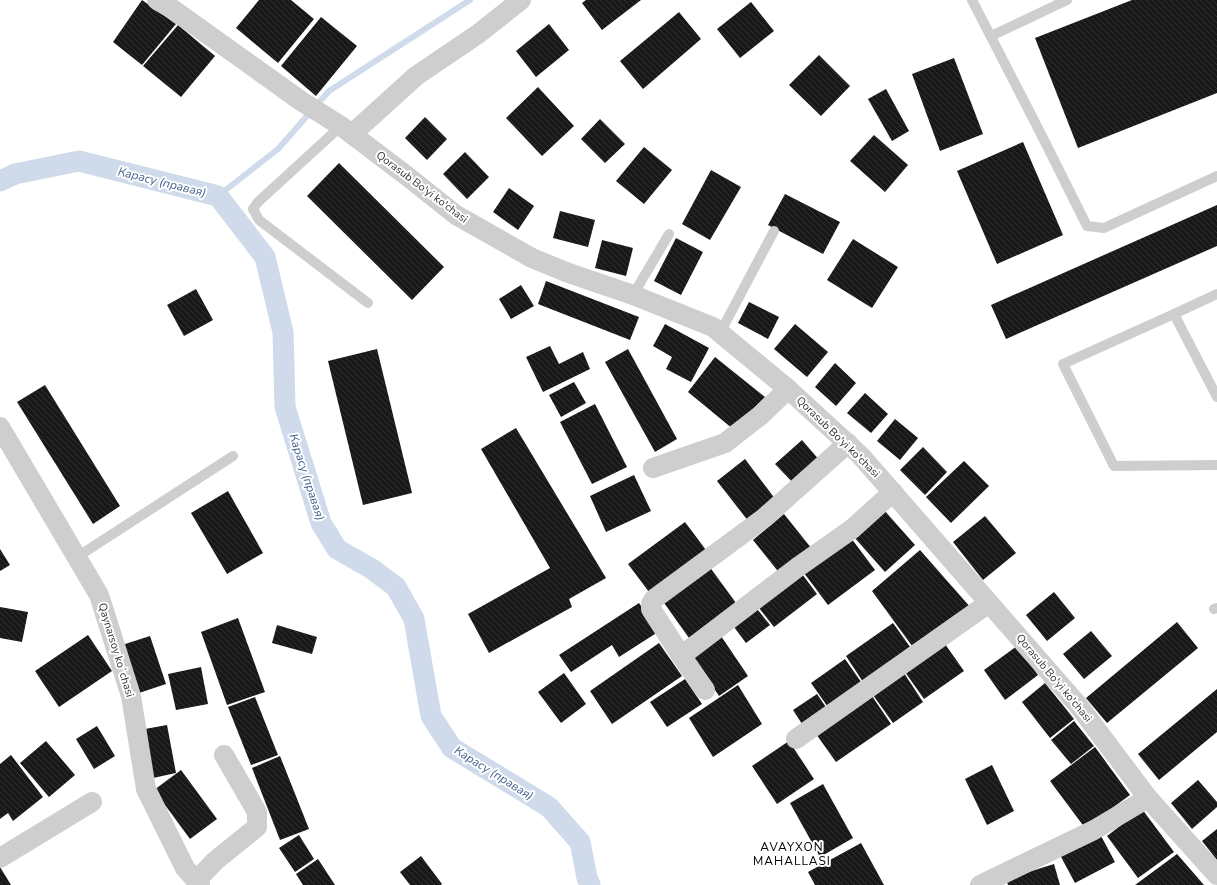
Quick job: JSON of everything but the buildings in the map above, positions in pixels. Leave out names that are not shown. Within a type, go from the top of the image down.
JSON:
[{"type":"street","name":"Qorasub Bo'yi ko'chasi","points":[[157,0],[171,8],[301,101],[340,125],[456,215],[532,258],[566,272],[634,295],[713,327],[788,389],[861,456],[1078,704],[1148,798],[1217,875]]},
{"type":"street","points":[[340,125],[478,34],[521,0]]},
{"type":"street","points":[[653,468],[725,443],[761,415],[788,389]]},
{"type":"street","name":"Qaynarsoy koʻchasi","points":[[0,427],[99,595],[131,696],[146,789],[185,868],[198,883]]},
{"type":"street","points":[[705,690],[650,609],[651,604],[654,599],[764,518],[848,444]]},
{"type":"street","points":[[680,654],[689,650],[798,567],[852,529],[893,492]]},
{"type":"street","points":[[796,739],[989,603]]},
{"type":"street","points":[[198,883],[215,861],[257,828],[257,812],[224,755]]},
{"type":"street","points":[[980,885],[1094,830],[1148,798]]},
{"type":"street","points":[[0,858],[92,802]]},
{"type":"lane","points":[[972,0],[1087,226],[1104,228],[1217,176]]},
{"type":"lane","points":[[991,36],[1067,0]]},
{"type":"lane","points":[[340,125],[258,202],[253,209],[258,220],[368,303]]},
{"type":"lane","points":[[720,333],[774,231]]},
{"type":"lane","points":[[634,295],[670,234]]},
{"type":"lane","points":[[1217,294],[1063,364],[1114,466],[1217,465]]},
{"type":"lane","points":[[1174,314],[1217,397]]},
{"type":"lane","points":[[77,557],[233,456]]},
{"type":"waterway","points":[[218,196],[278,149],[329,91],[470,0]]},
{"type":"waterway","name":"Карасу (правая)","points":[[0,181],[15,174],[79,161],[218,196],[265,257],[283,332],[285,407],[321,523],[337,549],[372,569],[396,587],[414,619],[431,716],[452,748],[549,807],[580,842],[587,878],[590,885]]},
{"type":"district","name":"AVAYXON MAHALLASI","points":[[792,854]]}]
